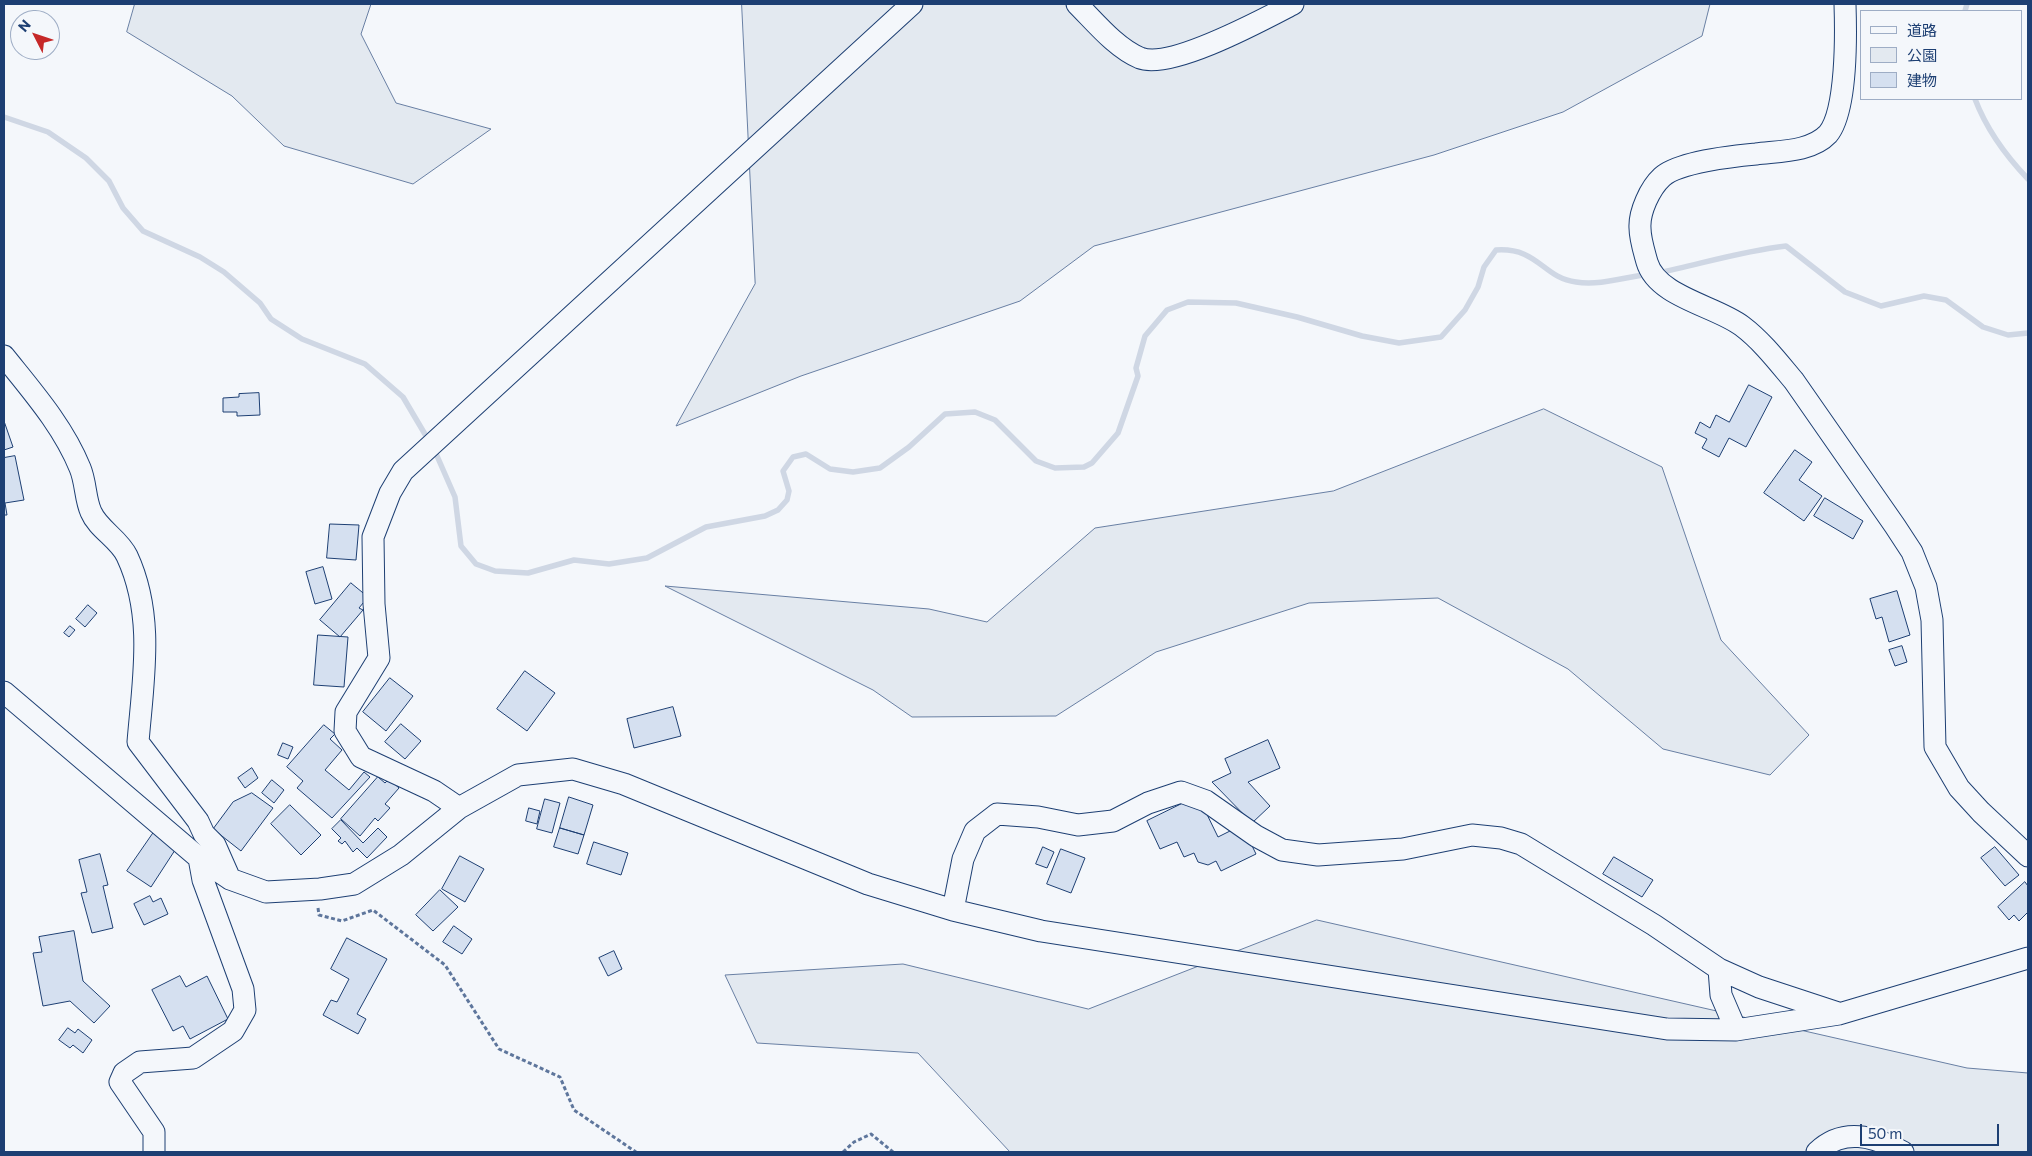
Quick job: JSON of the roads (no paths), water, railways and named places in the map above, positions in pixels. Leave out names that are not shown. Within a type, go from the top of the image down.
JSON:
[{"type":"street","points":[[459,808],[434,791],[360,757],[345,731],[346,712],[379,658],[374,604],[373,537],[390,493],[403,471],[680,214],[912,4]]},
{"type":"street","points":[[1076,4],[1109,35],[1142,59],[1165,58],[1190,52],[1228,37],[1293,4]]},
{"type":"street","points":[[1845,4],[1846,31],[1842,87],[1836,120],[1827,134],[1800,150],[1689,164],[1662,176],[1648,197],[1639,227],[1648,265],[1664,285],[1683,297],[1723,314],[1742,326],[1772,354],[1794,381],[1912,552],[1926,587],[1932,620],[1935,747],[1959,788],[2028,856]]},
{"type":"street","points":[[4,356],[38,398],[66,439],[81,469],[91,513],[126,554],[144,616],[147,658],[138,742],[198,821],[204,834],[215,845],[230,879]]},
{"type":"street","points":[[4,692],[199,858],[230,879],[266,892],[320,889],[354,884],[402,855],[459,808],[518,774],[573,769],[624,784],[868,884],[953,910],[1041,931],[1667,1029],[1736,1030],[1840,1014],[2028,958]]},
{"type":"street","points":[[953,910],[963,858],[975,831],[997,814],[1038,817],[1078,825],[1113,821],[1148,803],[1181,792],[1206,801],[1256,836],[1282,850],[1318,855],[1403,849],[1472,835],[1501,838],[1521,844],[1654,924],[1719,969],[1759,986],[1840,1014]]},
{"type":"street","points":[[154,1152],[154,1132],[120,1082],[124,1073],[140,1062],[193,1058],[233,1031],[245,1010],[243,989],[203,880],[199,858]]},
{"type":"street","points":[[1719,969],[1721,995],[1736,1030]]},
{"type":"street","points":[[1817,1152],[1843,1136],[1872,1138],[1903,1152]]},
{"type":"waterway","points":[[1965,10],[1967,4]]},
{"type":"waterway","points":[[1975,100],[1985,121],[1998,142],[2028,179]]},
{"type":"waterway","points":[[4,117],[48,132],[86,158],[109,181],[123,208],[143,231],[200,257],[224,272],[260,303],[271,319],[302,339],[365,364],[403,397],[429,441]]},
{"type":"waterway","points":[[1658,273],[1738,254],[1786,246],[1845,292],[1881,306],[1924,296],[1946,300],[1983,327],[2008,335],[2028,333]]},
{"type":"waterway","points":[[434,449],[455,497],[461,546],[476,564],[495,571],[528,573],[574,560],[609,564],[647,558],[706,527],[765,516],[778,510],[787,500],[789,491],[783,471],[793,457],[806,454],[830,469],[853,472],[880,468],[909,447],[945,414],[975,412],[995,420],[1036,461],[1055,468],[1084,467],[1092,463],[1118,433],[1138,376],[1136,368],[1145,336],[1167,310],[1188,302],[1236,303],[1297,317],[1362,336],[1399,343],[1441,337],[1465,310],[1478,287],[1484,267],[1496,250],[1510,250],[1522,253],[1555,275],[1576,282],[1594,283],[1649,274]]}]
